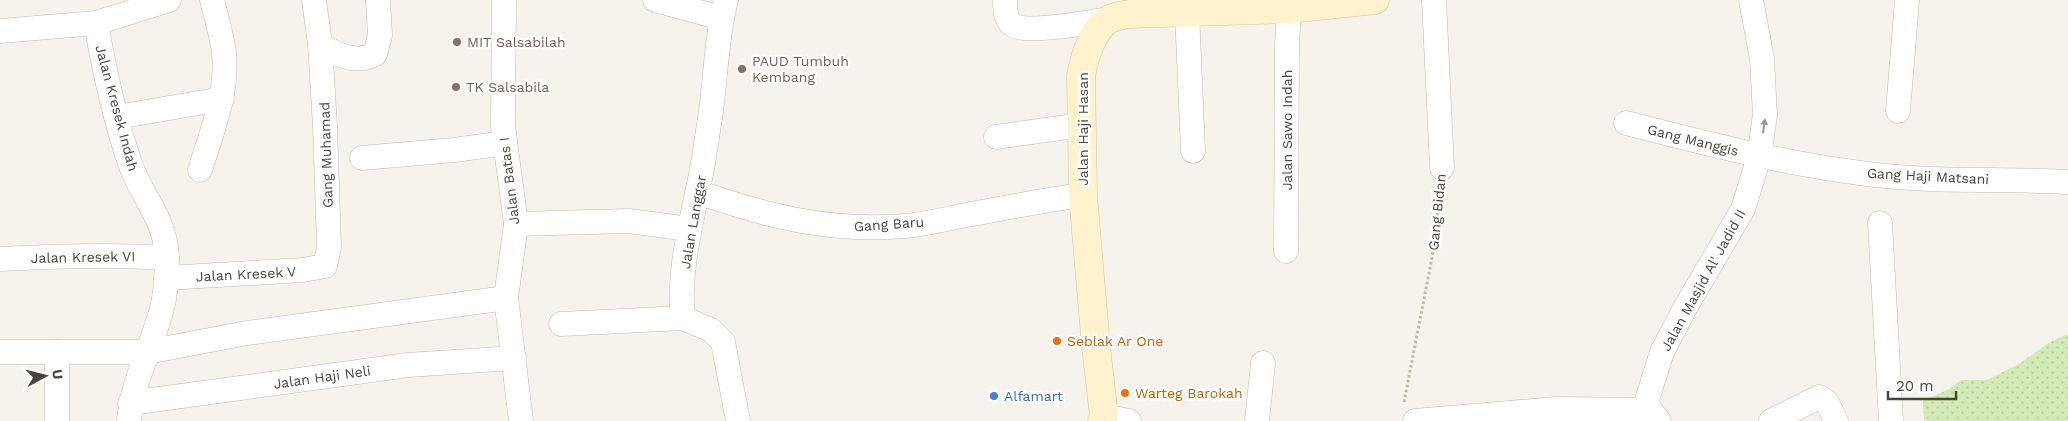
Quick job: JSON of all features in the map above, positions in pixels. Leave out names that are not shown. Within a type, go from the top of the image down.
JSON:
[{"type":"street","points":[[0,31],[96,23],[121,8],[169,0]]},
{"type":"street","points":[[200,170],[222,99],[224,76],[224,52],[212,0]]},
{"type":"street","name":"Gang Muhamad","points":[[314,0],[320,44],[325,126],[329,247],[325,266]]},
{"type":"street","points":[[320,44],[341,57],[364,58],[375,54],[379,45],[380,35],[378,0]]},
{"type":"street","name":"Jalan Batas I","points":[[504,0],[503,126],[516,224],[506,298],[521,421]]},
{"type":"street","points":[[655,0],[724,9]]},
{"type":"street","points":[[1005,0],[1005,8],[1010,22],[1020,28],[1044,28],[1109,19],[1130,14],[1187,12],[1259,5],[1289,9],[1375,0]]},
{"type":"street","name":"Gang Bidan","points":[[1434,0],[1442,168]]},
{"type":"street","name":"Jalan Masjid Al' Jadid II","points":[[1655,416],[1647,400],[1662,352],[1685,308],[1743,209],[1759,157],[1765,115],[1762,59],[1751,0]]},
{"type":"street","points":[[1898,111],[1907,0]]},
{"type":"street","name":"Jalan Langgar","points":[[683,318],[681,300],[689,229],[698,192],[711,115],[724,9]]},
{"type":"street","name":"Jalan Sawo Indah","points":[[1286,252],[1287,44],[1289,9]]},
{"type":"street","points":[[1187,12],[1193,151]]},
{"type":"street","name":"Jalan Haji Hasan","points":[[1109,19],[1102,25],[1095,36],[1084,60],[1081,76],[1083,195],[1096,347],[1112,419]]},
{"type":"street","name":"Jalan Kresek Indah","points":[[96,23],[104,68],[129,162],[161,224],[166,241],[166,268],[162,311],[147,352],[130,412]]},
{"type":"street","points":[[117,117],[222,99]]},
{"type":"street","name":"Gang Manggis","points":[[1626,123],[1759,157]]},
{"type":"street","points":[[996,137],[1082,125]]},
{"type":"street","points":[[362,158],[454,150],[505,143]]},
{"type":"street","name":"Gang Haji Matsani","points":[[1759,157],[1860,173],[1906,178],[2068,182]]},
{"type":"street","name":"Gang Baru","points":[[698,192],[751,210],[792,220],[828,226],[862,228],[908,226],[1083,195]]},
{"type":"street","points":[[516,224],[629,221],[689,229]]},
{"type":"street","points":[[1880,223],[1890,421]]},
{"type":"street","name":"Jalan Kresek VI","points":[[0,259],[80,255],[166,268]]},
{"type":"street","name":"Jalan Kresek V","points":[[166,268],[303,270],[325,266]]},
{"type":"street","points":[[0,352],[147,352],[247,333],[506,298]]},
{"type":"street","points":[[562,324],[683,318],[711,330],[723,342],[738,421]]},
{"type":"street","points":[[57,352],[57,421]]},
{"type":"street","name":"Jalan Haji Neli","points":[[130,412],[408,365],[514,358]]},
{"type":"street","points":[[1257,421],[1263,363]]},
{"type":"street","points":[[1771,421],[1819,398],[1827,402],[1836,421]]},
{"type":"street","points":[[1409,416],[1474,419],[1556,409],[1655,416]]},
{"type":"path","name":"Gang Bidan","points":[[1409,416],[1432,258],[1442,168]]},
{"type":"green space","points":[[2068,334],[2068,421],[1924,421],[1923,401],[1949,389],[1961,380],[1987,380],[2019,364],[2050,342]]},
{"type":"place","name":"MIT Salsabilah","points":[[457,42]]},
{"type":"place","name":"PAUD Tumbuh Kembang","points":[[742,69]]},
{"type":"place","name":"TK Salsabila","points":[[456,87]]},
{"type":"place","name":"Seblak Ar One","points":[[1057,341]]},
{"type":"place","name":"Warteg Barokah","points":[[1125,393]]},
{"type":"place","name":"Alfamart","points":[[994,396]]}]
